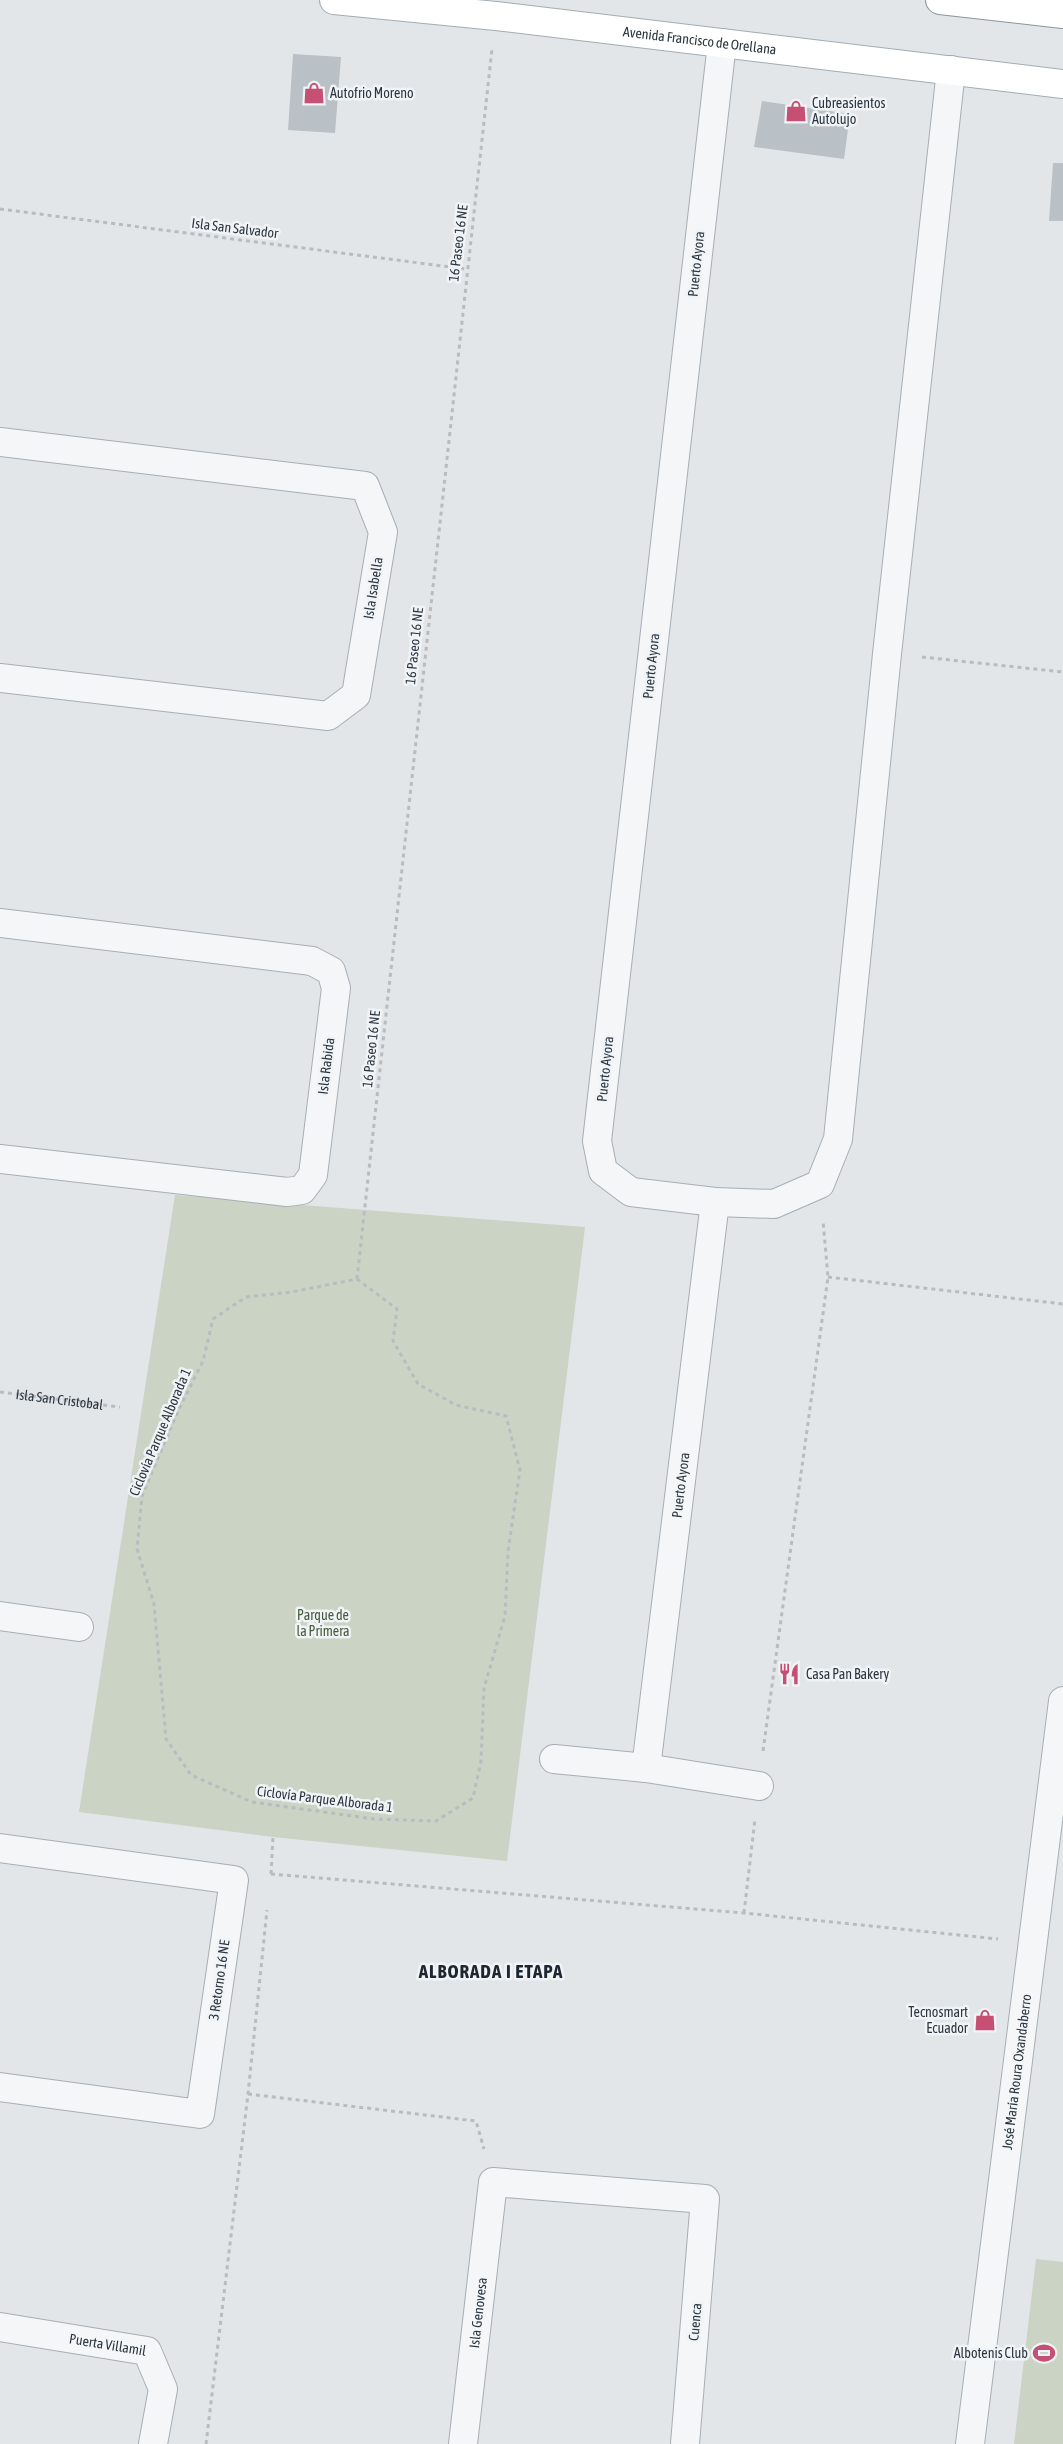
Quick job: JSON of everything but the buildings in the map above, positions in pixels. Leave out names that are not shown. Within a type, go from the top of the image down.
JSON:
[{"type":"main road","name":"Avenida Francisco de Orellana","points":[[334,0],[496,16],[1063,84]]},
{"type":"main road","points":[[940,0],[1063,14]]},
{"type":"street","name":"Puerto Ayora","points":[[722,43],[597,1141],[603,1171],[631,1192],[715,1202],[774,1204],[820,1184]]},
{"type":"street","points":[[820,1184],[838,1138],[887,654],[951,70]]},
{"type":"street","name":"Isla Isabella","points":[[0,442],[365,486],[383,532],[356,695],[328,716],[0,678]]},
{"type":"street","name":"Isla Rabida","points":[[0,923],[312,961],[331,971],[336,988],[313,1175],[302,1190],[287,1192],[0,1159]]},
{"type":"street","name":"Puerto Ayora","points":[[646,1768],[715,1202]]},
{"type":"street","points":[[0,1616],[78,1627]]},
{"type":"street","name":"José María Roura Oxandaberro","points":[[970,2444],[1063,1701]]},
{"type":"street","points":[[554,1759],[646,1768],[759,1786]]},
{"type":"street","name":"3 Retorno 16 NE","points":[[0,1848],[234,1880],[200,2114],[0,2087]]},
{"type":"street","name":"Cuenca","points":[[493,2182],[705,2199],[685,2444]]},
{"type":"street","name":"Isla Genovesa","points":[[463,2444],[493,2182]]},
{"type":"street","name":"Puerta Villamil","points":[[0,2327],[147,2351],[163,2389],[153,2444]]},
{"type":"path","name":"16 Paseo 16 NE","points":[[357,1279],[466,269],[496,16]]},
{"type":"path","name":"Isla San Salvador","points":[[0,209],[466,269]]},
{"type":"path","points":[[887,654],[1063,672]]},
{"type":"path","points":[[744,1913],[759,1786],[828,1277],[820,1184]]},
{"type":"path","points":[[828,1277],[1063,1304]]},
{"type":"path","name":"Ciclovía Parque Alborada 1","points":[[357,1279],[397,1309],[393,1341],[418,1384],[456,1405],[506,1416],[520,1470],[508,1551],[505,1616],[484,1688],[481,1761],[473,1798],[436,1821],[374,1819],[252,1802],[192,1775],[166,1739],[154,1604],[137,1549],[142,1496],[178,1411],[203,1361],[213,1319],[246,1297],[292,1292],[357,1279]]},
{"type":"path","name":"Isla San Cristobal","points":[[0,1392],[120,1407]]},
{"type":"path","points":[[270,1884],[273,1837]]},
{"type":"path","points":[[271,1874],[744,1913],[1033,1942]]},
{"type":"path","points":[[206,2444],[248,2094],[268,1903]]},
{"type":"path","points":[[248,2094],[476,2121],[493,2182]]},
{"type":"green space","name":"Parque de la Primera","points":[[175,1195],[585,1227],[507,1861],[273,1837],[79,1812]]},
{"type":"green space","name":"Albotenis Club","points":[[1036,2259],[1063,2262],[1063,2444],[1014,2444]]},
{"type":"place","name":"Autofrio Moreno","points":[[314,93]]},
{"type":"place","name":"Cubreasientos Autolujo","points":[[796,111]]},
{"type":"place","name":"Casa Pan Bakery","points":[[789,1674]]},
{"type":"place","name":"Tecnosmart Ecuador","points":[[985,2020]]},
{"type":"place","name":"Albotenis Club","points":[[1044,2353]]},
{"type":"district","name":"ALBORADA I ETAPA","points":[[491,1971]]}]
